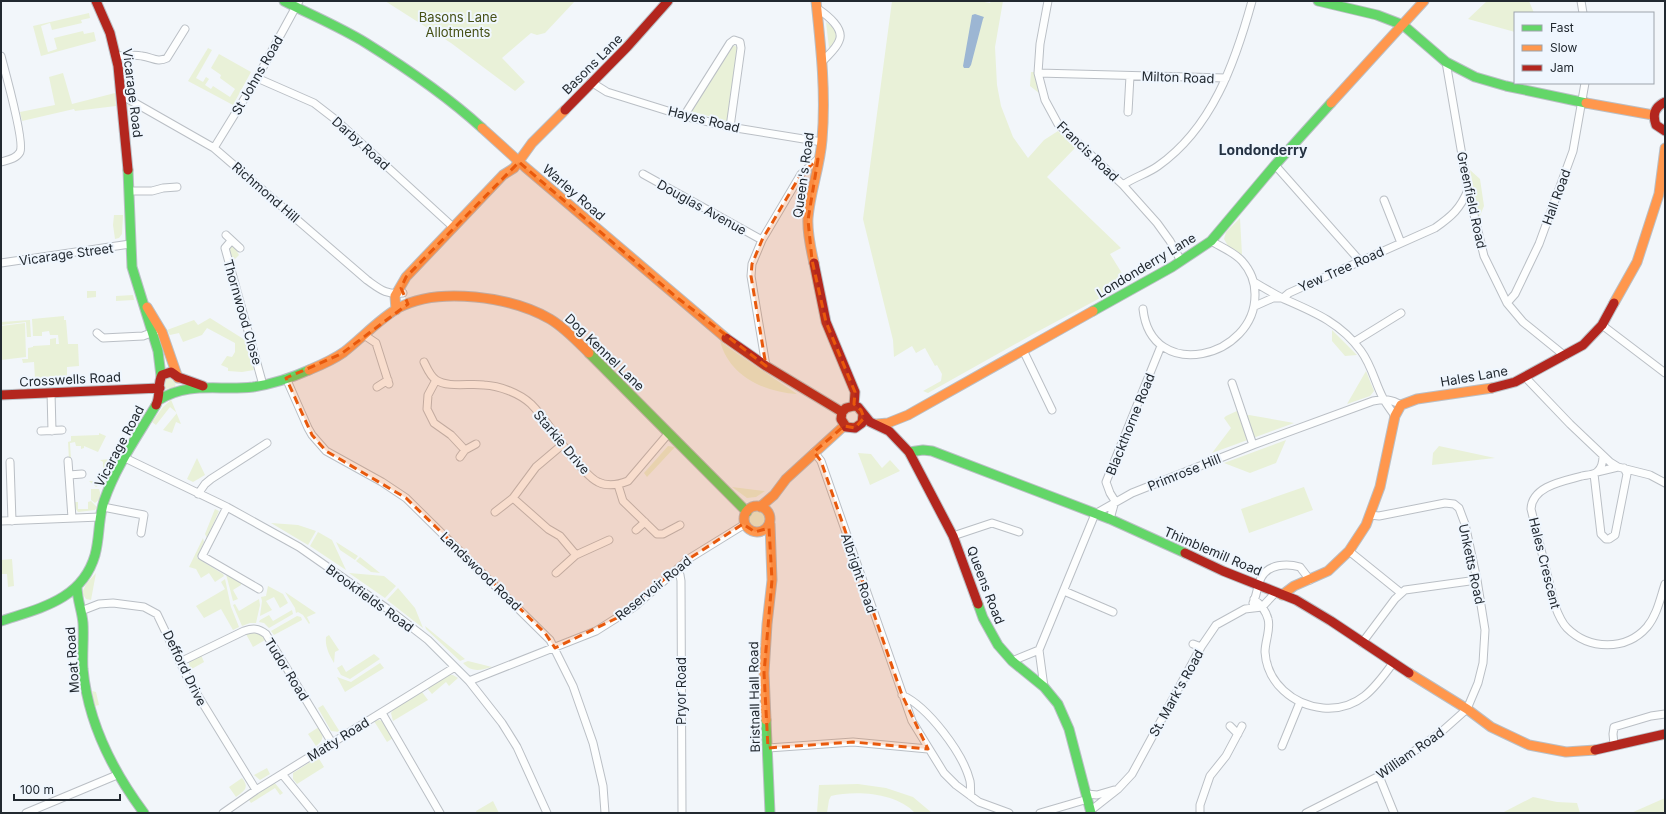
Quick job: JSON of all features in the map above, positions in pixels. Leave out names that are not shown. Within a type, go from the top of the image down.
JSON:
[{"type":"street","name":"Vicarage Road","points":[[74,590],[82,583],[95,556],[100,517],[111,484],[158,400],[160,381],[156,331],[150,311],[142,301],[132,267],[129,191],[121,95],[116,56],[106,22],[96,1]]},
{"type":"street","name":"Warley Road","points":[[284,1],[297,4],[364,42],[410,72],[469,116],[516,159],[731,342],[766,366],[842,412]]},
{"type":"street","name":"Basons Lane","points":[[400,291],[406,277],[503,175],[508,162],[516,159],[532,143],[627,47],[668,1]]},
{"type":"street","name":"Francis Road","points":[[1048,1],[1040,44],[1038,73],[1045,100],[1058,124],[1123,185],[1157,223],[1170,241],[1181,261]]},
{"type":"street","points":[[1123,185],[1157,166],[1180,148],[1214,104],[1235,58],[1252,1]]},
{"type":"street","points":[[1318,1],[1330,2],[1378,15],[1403,25],[1446,62],[1475,77],[1506,86],[1625,111],[1653,115]]},
{"type":"street","name":"Londonderry Lane","points":[[877,424],[908,415],[1181,261],[1211,241],[1275,165],[1424,1]]},
{"type":"street","points":[[1581,1],[1584,12]]},
{"type":"street","name":"St Johns Road","points":[[214,148],[256,78],[297,4]]},
{"type":"street","name":"Queen's Road","points":[[817,5],[823,60],[824,98],[822,142],[808,220],[812,260],[826,322],[855,392],[854,406]]},
{"type":"street","name":"Queen's Road","points":[[817,5],[834,23],[840,34],[840,41],[823,60]]},
{"type":"street","points":[[116,56],[142,56],[160,61],[163,60],[167,58],[185,29]]},
{"type":"street","points":[[684,116],[730,43],[737,40],[740,42],[741,48],[730,127]]},
{"type":"street","points":[[1,56],[4,78],[21,148],[19,154],[12,159],[1,162]]},
{"type":"street","name":"Greenfield Road","points":[[1446,62],[1468,190],[1484,256],[1507,303],[1523,322],[1565,356]]},
{"type":"street","name":"Milton Road","points":[[1038,73],[1226,78]]},
{"type":"street","name":"Milton Road","points":[[1128,112],[1130,76]]},
{"type":"street","name":"Darby Road","points":[[256,78],[314,103],[336,120],[453,227]]},
{"type":"street","name":"Hayes Road","points":[[591,82],[607,92],[684,116],[730,127],[822,142]]},
{"type":"street","name":"Hall Road","points":[[1507,303],[1515,294],[1539,244],[1573,150],[1585,84]]},
{"type":"street","name":"Richmond Hill","points":[[121,95],[214,148],[367,280],[384,292],[392,294],[400,291]]},
{"type":"street","points":[[1665,102],[1657,107],[1653,115],[1656,125],[1665,132]]},
{"type":"street","name":"Hales Lane","points":[[1401,405],[1417,399],[1490,388],[1526,378],[1583,345],[1602,325],[1637,262],[1659,194],[1665,148]]},
{"type":"street","points":[[766,366],[751,276],[752,264],[762,240],[801,174],[818,159]]},
{"type":"street","points":[[1275,165],[1360,261]]},
{"type":"street","name":"Douglas Avenue","points":[[643,174],[762,240]]},
{"type":"street","points":[[129,191],[152,191],[163,188],[177,187]]},
{"type":"street","name":"Yew Tree Road","points":[[1255,306],[1273,298],[1283,298],[1289,293],[1435,228],[1449,218],[1461,206],[1468,190]]},
{"type":"street","points":[[1384,200],[1401,243]]},
{"type":"street","name":"Thornwood Close","points":[[240,248],[229,238],[225,248],[263,385]]},
{"type":"street","points":[[1143,309],[1147,325],[1153,337],[1161,346],[1173,353],[1198,355],[1219,348],[1229,342],[1245,326],[1255,306],[1254,282],[1243,261],[1234,253],[1211,241]]},
{"type":"street","name":"Vicarage Street","points":[[1,263],[130,244]]},
{"type":"street","points":[[1254,282],[1283,298],[1307,308],[1334,324],[1354,342],[1372,369],[1383,399],[1395,416]]},
{"type":"street","points":[[396,310],[395,296],[400,291],[408,305]]},
{"type":"street","name":"Dog Kennel Lane","points":[[172,391],[190,388],[239,388],[263,385],[286,378],[341,354],[396,310],[425,299],[466,296],[520,304],[551,318],[566,330],[747,512]]},
{"type":"street","points":[[1354,342],[1401,313]]},
{"type":"street","points":[[1602,325],[1665,373]]},
{"type":"street","name":"Vicarage Road","points":[[156,331],[172,359],[178,377],[179,386],[158,400]]},
{"type":"street","points":[[97,332],[103,338],[143,336],[156,331]]},
{"type":"street","points":[[364,335],[376,343],[388,382],[377,387]]},
{"type":"street","name":"Blackthorne Road","points":[[1115,501],[1106,482],[1161,346]]},
{"type":"street","points":[[1023,350],[1052,410]]},
{"type":"street","points":[[424,362],[430,374],[436,380],[428,395],[427,409],[434,423],[451,436],[465,450]]},
{"type":"street","points":[[172,391],[160,381],[165,373],[171,372],[178,377]]},
{"type":"street","name":"Dog Kennel Lane","points":[[178,377],[212,388]]},
{"type":"street","name":"Landswood Road","points":[[286,378],[308,428],[326,452],[382,482],[406,498],[545,633],[555,648],[573,686],[593,743],[604,790],[605,813]]},
{"type":"street","points":[[1526,378],[1603,456],[1621,467],[1650,475],[1665,483]]},
{"type":"street","name":"Starkie Drive","points":[[436,380],[454,385],[484,385],[514,393],[530,403],[546,420],[562,445],[585,472],[597,481],[606,485],[618,485]]},
{"type":"street","name":"Crosswells Road","points":[[1,395],[140,388],[160,381]]},
{"type":"street","points":[[1232,383],[1253,445]]},
{"type":"street","points":[[51,392],[52,431]]},
{"type":"street","points":[[1262,607],[1279,593],[1309,581],[1328,571],[1340,562],[1366,525],[1380,487],[1395,416],[1401,405],[1392,400],[1383,399]]},
{"type":"street","name":"Primrose Hill","points":[[1115,501],[1253,445],[1373,401],[1383,399]]},
{"type":"street","points":[[895,437],[880,431],[859,426],[850,429],[844,425],[841,419],[842,412],[846,408],[854,406],[861,410],[870,422],[889,431],[895,437],[909,452],[915,463],[932,451]]},
{"type":"street","points":[[859,426],[864,418],[863,414]]},
{"type":"street","name":"Londonderry Lane","points":[[895,437],[898,428],[908,415]]},
{"type":"street","points":[[760,507],[774,495],[786,479],[844,425]]},
{"type":"street","points":[[41,431],[62,430]]},
{"type":"street","points":[[668,434],[628,481],[618,485],[623,501],[657,534],[663,534],[680,525]]},
{"type":"street","points":[[198,494],[211,479],[245,453],[267,443]]},
{"type":"street","points":[[460,457],[465,450],[476,444]]},
{"type":"street","points":[[496,512],[513,498],[536,467],[562,445]]},
{"type":"street","name":"Thimblemill Road","points":[[909,452],[923,450],[932,451],[1110,519],[1223,571],[1259,584],[1296,600],[1331,621],[1393,663],[1467,708],[1530,738],[1564,746],[1600,748],[1665,734]]},
{"type":"street","name":"Albright Road","points":[[814,452],[821,461],[912,721],[944,773],[971,796],[991,807],[1009,813]]},
{"type":"street","points":[[1603,456],[1603,464],[1596,473],[1601,534],[1603,537],[1609,539],[1615,535],[1627,474],[1621,467]]},
{"type":"street","name":"Brookfields Road","points":[[125,458],[227,507],[299,547],[345,578],[428,640],[469,681],[502,723],[517,748],[547,813]]},
{"type":"street","points":[[68,461],[72,518]]},
{"type":"street","points":[[10,462],[12,521]]},
{"type":"street","name":"Queens Road","points":[[915,463],[953,536],[983,618],[998,645],[1012,661],[1044,687],[1058,704],[1064,716],[1088,797],[1090,812]]},
{"type":"street","name":"Hales Crescent","points":[[1621,467],[1583,476],[1540,491],[1533,499],[1531,509],[1555,606],[1563,623],[1579,638],[1597,644],[1607,645],[1629,640],[1646,628],[1653,619],[1665,584]]},
{"type":"street","points":[[69,475],[82,474]]},
{"type":"street","name":"Bristnall Hall Road","points":[[770,813],[764,673],[767,624],[772,580],[770,522],[774,495]]},
{"type":"street","points":[[513,498],[548,528],[560,536],[576,555]]},
{"type":"street","points":[[1044,687],[1038,650],[1095,514],[1115,501]]},
{"type":"street","points":[[1110,519],[1115,501]]},
{"type":"street","name":"Unketts Road","points":[[1370,515],[1379,516],[1445,503],[1454,504],[1460,508],[1478,580],[1485,630],[1485,648],[1478,683],[1467,708]]},
{"type":"street","points":[[103,507],[144,516],[141,533]]},
{"type":"street","points":[[227,507],[202,556],[259,589]]},
{"type":"street","points":[[752,507],[760,507],[766,510],[770,515],[770,522],[764,530],[759,532],[750,531],[744,524],[744,518],[747,512],[752,507]]},
{"type":"street","points":[[1,521],[100,517]]},
{"type":"street","points":[[636,530],[645,522]]},
{"type":"street","points":[[953,536],[992,523],[1019,532]]},
{"type":"street","name":"Reservoir Road","points":[[469,681],[596,631],[647,596],[690,558],[744,524]]},
{"type":"street","name":"Bristnall Hall Road","points":[[759,532],[771,557]]},
{"type":"street","points":[[556,573],[576,555],[609,540]]},
{"type":"street","points":[[1349,551],[1401,593]]},
{"type":"street","points":[[1259,584],[1260,579],[1265,573],[1273,568],[1285,564],[1300,567],[1309,581]]},
{"type":"street","name":"Pryor Road","points":[[676,570],[680,575],[681,581],[682,813]]},
{"type":"street","points":[[1362,643],[1401,593],[1405,590],[1478,580]]},
{"type":"street","points":[[1296,600],[1300,591],[1309,581]]},
{"type":"street","name":"St. Mark's Road","points":[[1090,812],[1118,789],[1132,774],[1201,647],[1216,625],[1252,604],[1259,584]]},
{"type":"street","points":[[1,620],[62,599],[74,590]]},
{"type":"street","name":"Moat Road","points":[[74,590],[77,593],[83,623],[83,668],[87,697],[97,733],[117,775],[144,813]]},
{"type":"street","points":[[1064,591],[1113,612]]},
{"type":"street","points":[[62,599],[71,600],[81,611]]},
{"type":"street","points":[[1254,599],[1262,607],[1268,618],[1266,641],[1267,662],[1274,680],[1286,694],[1300,702],[1313,707],[1330,708],[1348,705],[1365,697],[1379,683],[1393,663]]},
{"type":"street","name":"Defford Drive","points":[[81,611],[92,606],[105,603],[144,607],[151,609],[157,614],[188,681],[256,790]]},
{"type":"street","name":"St. Mark's Road","points":[[1245,609],[1262,607]]},
{"type":"street","name":"Tudor Road","points":[[180,662],[244,631],[253,629],[260,630],[266,634],[332,743]]},
{"type":"street","points":[[1193,644],[1201,647]]},
{"type":"street","points":[[1012,661],[1038,650]]},
{"type":"street","name":"Matty Road","points":[[223,813],[256,790],[455,667]]},
{"type":"street","points":[[902,695],[910,699],[924,712],[942,730],[954,746],[970,781],[971,796]]},
{"type":"street","points":[[1282,746],[1300,702]]},
{"type":"street","name":"William Road","points":[[1306,813],[1379,776],[1440,733],[1467,708]]},
{"type":"street","points":[[382,713],[440,813]]},
{"type":"street","points":[[1614,745],[1614,728],[1651,716],[1665,714]]},
{"type":"street","points":[[1230,726],[1238,734]]},
{"type":"street","points":[[1200,813],[1200,805],[1210,776],[1226,756],[1242,726]]},
{"type":"street","points":[[768,748],[853,742],[928,749]]},
{"type":"street","points":[[282,774],[314,813]]},
{"type":"street","points":[[26,813],[117,775]]},
{"type":"street","points":[[1379,776],[1394,813]]},
{"type":"street","points":[[1040,813],[1118,789]]},
{"type":"highlighted area","points":[[818,159],[808,220],[812,260],[826,322],[855,392],[854,404],[861,410],[864,418],[855,428],[844,426],[814,452],[821,461],[902,695],[928,749],[853,742],[768,748],[764,673],[772,580],[769,528],[755,532],[743,524],[690,558],[617,618],[555,648],[545,633],[406,498],[326,451],[312,435],[286,378],[341,354],[408,304],[401,288],[406,277],[519,162],[675,296],[766,366],[751,276],[752,264],[762,240],[801,174]]},
{"type":"green space","name":"Basons Lane Allotments","points":[[385,1],[575,1],[545,33],[537,35],[531,33],[502,58],[525,82],[515,91],[451,43]]},
{"type":"green space","points":[[892,1],[979,1],[990,3],[991,1],[1003,1],[995,47],[997,85],[1001,106],[1013,137],[1028,158],[1044,140],[1058,131],[1075,148],[1047,177],[1121,248],[1110,254],[1128,283],[928,393],[923,391],[941,381],[942,374],[937,365],[935,366],[925,348],[916,353],[912,346],[894,357],[893,340],[863,219]]},
{"type":"green space","points":[[1487,1],[1529,1],[1534,12],[1514,12],[1514,32],[1468,19]]},
{"type":"green space","points":[[89,13],[90,18],[81,20],[82,23],[52,30],[50,23],[41,26],[48,52],[57,49],[54,38],[83,31],[84,34],[94,32],[96,41],[41,56],[33,26]]},
{"type":"green space","points":[[826,22],[833,28],[836,34],[835,40],[829,48]]},
{"type":"green space","points":[[733,45],[738,49],[727,121],[690,111]]},
{"type":"green space","points":[[208,48],[212,50],[196,78],[203,82],[206,77],[209,79],[205,85],[211,89],[213,86],[230,97],[235,89],[220,78],[221,75],[211,68],[219,54],[251,72],[233,105],[188,81]]},
{"type":"green space","points":[[1031,72],[1036,72],[1039,93],[1030,86]]},
{"type":"green space","points":[[63,73],[72,104],[115,93],[116,106],[75,111],[74,109],[22,121],[20,112],[55,105],[49,77]]},
{"type":"green space","points":[[128,104],[135,107],[138,138],[133,139]]},
{"type":"green space","points":[[1470,170],[1480,179],[1484,206],[1479,218]]},
{"type":"green space","points":[[114,215],[123,215],[122,234],[119,238],[115,239],[113,225]]},
{"type":"green space","points":[[1240,218],[1242,255],[1228,246],[1224,239],[1226,232]]},
{"type":"green space","points":[[231,246],[234,246],[239,255],[233,261],[229,250]]},
{"type":"green space","points":[[87,291],[96,291],[96,297],[87,298]]},
{"type":"green space","points":[[133,295],[134,300],[116,301],[116,296]]},
{"type":"green space","points":[[64,316],[64,320],[66,320],[68,344],[78,344],[79,366],[67,367],[67,376],[43,377],[35,379],[34,362],[23,363],[22,359],[28,359],[28,348],[33,346],[50,345],[50,339],[56,338],[56,344],[59,344],[58,335],[50,335],[49,331],[42,332],[42,336],[33,336],[32,319]]},
{"type":"green space","points":[[210,318],[245,340],[254,370],[242,372],[228,371],[228,368],[221,365],[227,356],[232,357],[235,352],[235,343],[207,328],[202,335],[183,342],[179,333],[170,335],[167,330],[194,320],[198,325]]},
{"type":"green space","points":[[30,320],[31,337],[27,337],[26,322],[1,325],[1,322]]},
{"type":"green space","points":[[25,323],[26,357],[1,360],[1,326]]},
{"type":"green space","points":[[1332,330],[1357,355],[1345,356],[1332,341]]},
{"type":"green space","points":[[720,341],[797,394],[772,390],[750,380],[731,364]]},
{"type":"green space","points":[[1366,371],[1374,391],[1370,396],[1347,404]]},
{"type":"green space","points":[[168,375],[176,382],[175,387],[166,389],[164,388],[162,379]]},
{"type":"green space","points":[[171,400],[176,412],[170,407],[156,425],[152,422],[163,407]]},
{"type":"green space","points":[[1239,410],[1242,417],[1249,415],[1294,423],[1212,453],[1231,428],[1224,418]]},
{"type":"green space","points":[[177,413],[181,424],[176,422],[172,433],[163,430]]},
{"type":"green space","points":[[99,433],[106,436],[98,452],[84,446],[84,448],[81,449],[81,446],[76,446],[75,442],[70,443],[71,460],[69,460],[68,442],[71,441],[71,436],[99,435]]},
{"type":"green space","points":[[1286,440],[1276,463],[1250,473],[1224,463]]},
{"type":"green space","points":[[668,446],[675,447],[647,477],[644,473]]},
{"type":"green space","points":[[1439,446],[1495,458],[1432,465],[1433,453]]},
{"type":"green space","points":[[858,453],[871,454],[882,468],[890,460],[900,471],[870,485]]},
{"type":"green space","points":[[197,458],[205,475],[193,482],[187,479]]},
{"type":"green space","points":[[110,459],[115,462],[107,478],[101,472],[103,470],[103,462],[100,460]]},
{"type":"green space","points":[[99,474],[104,477],[105,482],[96,487],[89,481],[99,481]]},
{"type":"green space","points":[[732,487],[765,491],[756,497],[747,498]]},
{"type":"green space","points":[[1304,487],[1313,510],[1249,533],[1241,509]]},
{"type":"green space","points":[[91,489],[99,489],[100,491],[99,498],[95,503],[91,500]]},
{"type":"green space","points":[[91,501],[97,507],[95,510],[78,512],[75,508],[74,502],[78,502],[78,509],[88,509],[88,502]]},
{"type":"green space","points":[[215,509],[219,511],[207,538],[205,534]]},
{"type":"green space","points":[[757,510],[763,513],[766,519],[763,525],[757,528],[751,525],[748,519],[751,513]]},
{"type":"green space","points":[[271,523],[298,525],[316,531],[308,545]]},
{"type":"green space","points":[[318,532],[332,540],[346,570],[310,546]]},
{"type":"green space","points":[[203,538],[204,542],[197,558],[223,574],[224,576],[215,582],[209,573],[201,578],[196,569],[189,567]]},
{"type":"green space","points":[[336,542],[358,556],[355,560],[340,550]]},
{"type":"green space","points":[[360,557],[380,573],[371,572],[356,561]]},
{"type":"green space","points":[[12,559],[14,586],[8,587],[7,574],[1,574],[1,560]]},
{"type":"green space","points":[[96,573],[91,600],[86,599],[82,593],[86,584]]},
{"type":"green space","points":[[349,573],[384,576],[396,586],[385,598]]},
{"type":"green space","points":[[226,574],[241,582],[241,585],[233,590],[238,599],[233,601]]},
{"type":"green space","points":[[225,579],[231,607],[239,627],[233,630],[221,609],[204,618],[196,606],[225,589],[221,582]]},
{"type":"green space","points":[[268,586],[283,594],[288,603],[280,608],[274,597],[266,601],[272,610],[260,616],[262,601],[261,597],[266,596]]},
{"type":"green space","points":[[398,588],[415,608],[423,628],[387,600]]},
{"type":"green space","points":[[285,592],[316,613],[307,617],[310,623],[309,624],[303,615],[298,612],[296,613],[295,608]]},
{"type":"green space","points":[[259,599],[260,605],[256,623],[250,623],[242,626],[233,605],[235,604],[239,611]]},
{"type":"green space","points":[[292,610],[293,614],[269,628],[264,623],[259,622],[269,615],[273,621]]},
{"type":"green space","points":[[297,616],[301,617],[302,620],[274,635],[271,631]]},
{"type":"green space","points":[[425,626],[465,659],[460,661],[426,629]]},
{"type":"green space","points":[[250,632],[259,633],[265,640],[253,647],[246,634]]},
{"type":"green space","points":[[329,635],[339,650],[335,652],[334,663],[326,644],[326,637]]},
{"type":"green space","points":[[374,654],[380,659],[350,679],[341,675],[337,668],[342,665],[346,672]]},
{"type":"green space","points":[[201,655],[204,662],[190,670],[189,663]]},
{"type":"green space","points":[[468,661],[492,667],[480,670],[473,669],[463,663]]},
{"type":"green space","points":[[380,663],[384,668],[345,692],[337,677],[351,682]]},
{"type":"green space","points":[[447,675],[453,675],[458,678],[449,686],[446,682],[432,694],[427,688]]},
{"type":"green space","points":[[92,691],[96,692],[99,705],[95,706]]},
{"type":"green space","points":[[422,692],[428,700],[393,721],[391,713],[394,709]]},
{"type":"green space","points":[[323,705],[340,732],[331,731],[318,708]]},
{"type":"green space","points":[[374,721],[382,721],[393,738],[387,742]]},
{"type":"green space","points":[[319,727],[322,733],[322,740],[316,746],[308,734]]},
{"type":"green space","points":[[318,757],[324,767],[297,784],[293,779],[293,773]]},
{"type":"green space","points":[[267,768],[270,774],[260,780],[254,775]]},
{"type":"green space","points":[[242,778],[246,784],[246,787],[244,791],[236,797],[229,787]]},
{"type":"green space","points":[[274,782],[283,793],[280,795],[275,788],[251,803],[249,800]]},
{"type":"green space","points":[[858,784],[886,788],[913,797],[932,813],[915,813],[907,806],[887,797],[864,793],[852,793],[831,796],[827,813],[817,813],[819,785]]},
{"type":"green space","points":[[1533,797],[1557,802],[1577,803],[1580,813],[1502,813]]},
{"type":"green space","points":[[1665,798],[1665,813],[1631,813]]},
{"type":"green space","points":[[493,801],[499,813],[477,813],[476,811]]},
{"type":"water","points":[[975,14],[984,17],[971,65],[969,68],[964,68],[963,66],[972,15]]},
{"type":"traffic: fast","points":[[284,1],[366,43],[411,72],[469,116],[482,128]]},
{"type":"traffic: fast","points":[[1318,1],[1377,15],[1403,25],[1446,62],[1475,77],[1506,86],[1586,103]]},
{"type":"traffic: fast","points":[[1093,311],[1172,267],[1211,241],[1275,165],[1331,103]]},
{"type":"traffic: fast","points":[[128,170],[132,267],[158,351],[161,376]]},
{"type":"traffic: fast","points":[[589,353],[747,512]]},
{"type":"traffic: fast","points":[[159,400],[170,394],[193,389],[260,386],[295,376],[309,370]]},
{"type":"traffic: fast","points":[[1,621],[30,612],[58,600],[70,592],[89,570],[95,555],[102,508],[109,488],[127,452],[156,405]]},
{"type":"traffic: fast","points":[[909,452],[923,450],[932,451],[1110,519],[1185,553]]},
{"type":"traffic: fast","points":[[77,587],[83,623],[83,669],[90,708],[103,745],[112,763],[132,797],[144,813]]},
{"type":"traffic: fast","points":[[978,604],[983,618],[998,645],[1012,661],[1044,687],[1058,704],[1069,729],[1091,813]]},
{"type":"traffic: fast","points":[[766,720],[770,813]]},
{"type":"traffic: slow","points":[[814,263],[809,235],[808,218],[821,150],[823,123],[823,88],[816,1]]},
{"type":"traffic: slow","points":[[1331,103],[1424,1]]},
{"type":"traffic: slow","points":[[1586,103],[1653,115]]},
{"type":"traffic: slow","points":[[396,310],[395,296],[406,277],[503,175],[514,168],[532,143],[565,110]]},
{"type":"traffic: slow","points":[[482,128],[525,167],[726,338]]},
{"type":"traffic: slow","points":[[1614,303],[1637,262],[1659,194],[1665,148]]},
{"type":"traffic: slow","points":[[309,370],[344,352],[398,308],[415,301],[434,297],[475,297],[496,300],[534,311],[561,326],[589,353]]},
{"type":"traffic: slow","points":[[147,307],[162,332],[178,378]]},
{"type":"traffic: slow","points":[[877,424],[888,423],[908,415],[1093,311]]},
{"type":"traffic: slow","points":[[1282,595],[1294,586],[1328,571],[1349,551],[1366,525],[1380,487],[1395,416],[1401,405],[1417,399],[1492,388]]},
{"type":"traffic: slow","points":[[760,507],[774,495],[786,479],[845,425]]},
{"type":"traffic: slow","points":[[757,506],[766,510],[770,519],[766,528],[757,532],[748,528],[744,519],[748,510],[757,506]]},
{"type":"traffic: slow","points":[[766,720],[764,673],[767,624],[772,580],[770,524]]},
{"type":"traffic: slow","points":[[1409,673],[1467,709],[1491,727],[1529,745],[1566,752],[1595,750]]},
{"type":"traffic: jam","points":[[96,1],[110,33],[118,66],[128,170]]},
{"type":"traffic: jam","points":[[565,110],[627,47],[668,1]]},
{"type":"traffic: jam","points":[[1665,102],[1659,106],[1654,114],[1656,125],[1665,131]]},
{"type":"traffic: jam","points":[[814,263],[826,322],[855,392],[854,406]]},
{"type":"traffic: jam","points":[[1492,388],[1515,382],[1583,345],[1602,325],[1614,303]]},
{"type":"traffic: jam","points":[[726,338],[766,366],[842,412]]},
{"type":"traffic: jam","points":[[156,405],[162,375],[171,372],[178,377],[203,386]]},
{"type":"traffic: jam","points":[[1,395],[160,388]]},
{"type":"traffic: jam","points":[[863,414],[862,423],[855,428],[846,427],[841,419],[842,412],[846,408],[854,406],[858,407],[870,422],[889,431],[909,452],[953,536],[978,604]]},
{"type":"traffic: jam","points":[[1185,553],[1223,571],[1296,600],[1331,621],[1409,673]]},
{"type":"traffic: jam","points":[[1595,750],[1665,734]]},
{"type":"district","name":"Londonderry","points":[[1263,150]]}]
